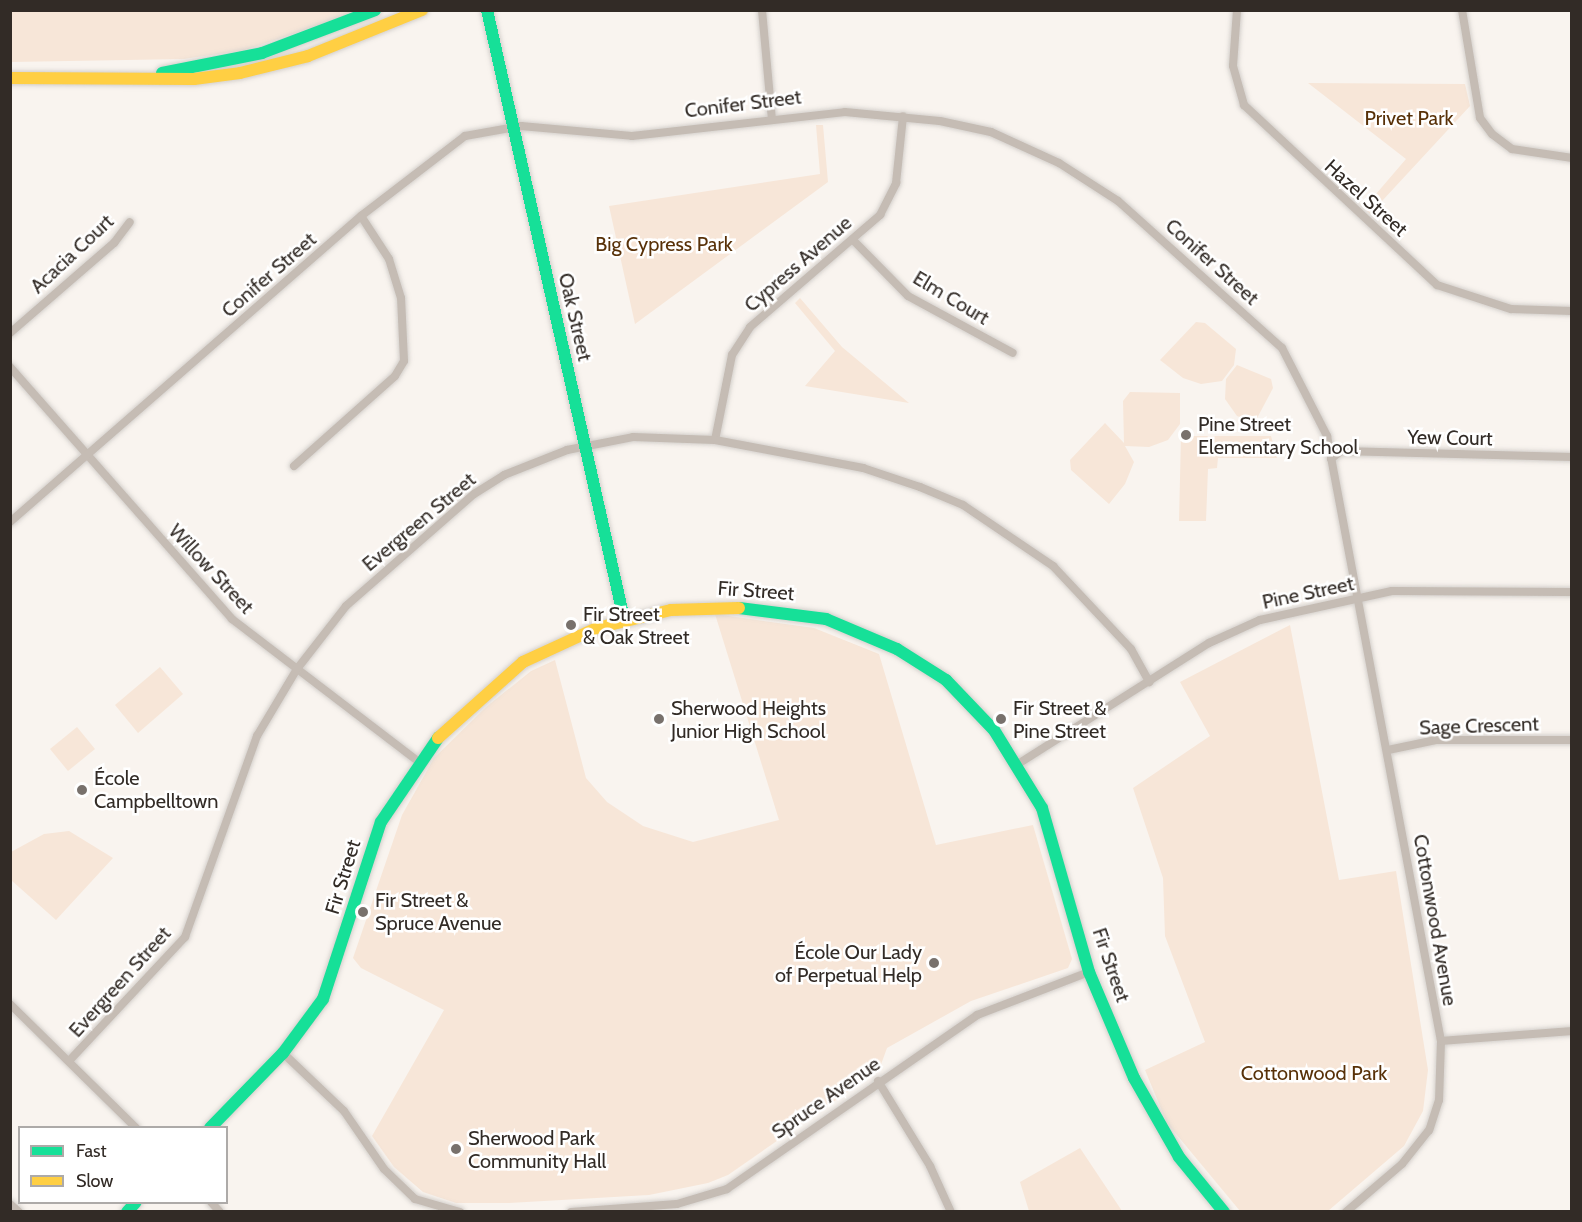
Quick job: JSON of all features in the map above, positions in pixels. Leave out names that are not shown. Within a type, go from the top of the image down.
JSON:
[{"type":"street","points":[[150,76],[262,54],[375,10]]},
{"type":"street","points":[[10,78],[150,76],[194,80],[240,73],[308,56],[422,10]]},
{"type":"street","name":"Oak Street","points":[[477,10],[487,24]]},
{"type":"street","name":"Oak Street","points":[[487,10],[487,24],[624,619]]},
{"type":"street","points":[[762,10],[772,120]]},
{"type":"street","name":"Hazel Street","points":[[1237,10],[1233,66],[1244,105],[1437,285],[1512,309],[1572,311]]},
{"type":"street","points":[[1462,10],[1480,118],[1492,134],[1512,149],[1572,158]]},
{"type":"street","name":"Conifer Street","points":[[10,522],[361,216],[440,151],[465,136],[511,127],[632,136],[772,120],[818,112],[903,116],[991,132],[1059,163],[1118,201],[1282,348],[1315,406],[1331,459],[1359,600]]},
{"type":"street","name":"Cypress Avenue","points":[[715,440],[732,355],[750,327],[880,216],[896,183],[903,116]]},
{"type":"street","points":[[294,466],[395,376],[404,361],[401,298],[389,259],[361,216]]},
{"type":"street","name":"Acacia Court","points":[[10,333],[114,243],[130,222]]},
{"type":"street","name":"Elm Court","points":[[853,240],[908,296],[1013,353]]},
{"type":"street","name":"Willow Street","points":[[10,367],[232,619],[418,761]]},
{"type":"street","name":"Evergreen Street","points":[[69,1061],[185,937],[256,736],[297,669],[346,606],[474,494],[504,475],[585,446],[633,437],[715,440],[863,468],[963,504],[1082,591],[1131,649],[1149,682]]},
{"type":"street","name":"Yew Court","points":[[1331,459],[1341,452],[1572,457]]},
{"type":"street","name":"Pine Street","points":[[1018,764],[1149,682],[1260,620],[1392,591],[1572,592]]},
{"type":"street","name":"Cottonwood Avenue","points":[[1346,1212],[1402,1164],[1429,1130],[1439,1100],[1441,1041],[1359,600]]},
{"type":"street","name":"Fir Street","points":[[212,1126],[283,1053],[323,999],[381,822],[418,761],[471,703],[523,662],[624,619],[727,605],[826,619],[897,649],[946,680],[1018,764],[1053,837],[1089,972],[1134,1078],[1164,1131],[1224,1212]]},
{"type":"street","name":"Sage Crescent","points":[[1388,750],[1436,740],[1572,740]]},
{"type":"street","name":"Spruce Avenue","points":[[571,1212],[677,1204],[727,1189],[878,1081],[977,1015],[1089,972]]},
{"type":"street","points":[[10,1004],[134,1126]]},
{"type":"street","points":[[1441,1041],[1572,1031]]},
{"type":"street","points":[[283,1053],[344,1111],[384,1170],[416,1199],[460,1212]]},
{"type":"street","points":[[878,1081],[930,1166],[951,1212]]},
{"type":"street","points":[[10,1204],[19,1212]]},
{"type":"green space","points":[[10,11],[360,11],[245,50],[184,59],[11,62]]},
{"type":"green space","name":"Privet Park","points":[[1308,83],[1465,84],[1470,106],[1370,214],[1364,208],[1406,159]]},
{"type":"green space","name":"Big Cypress Park","points":[[816,125],[823,125],[828,182],[635,324],[609,206],[820,174]]},
{"type":"green space","points":[[800,298],[842,347],[909,403],[805,386],[835,351],[795,303]]},
{"type":"green space","points":[[1196,322],[1205,323],[1236,349],[1234,365],[1222,381],[1201,384],[1183,378],[1160,360]]},
{"type":"green space","points":[[1237,365],[1271,379],[1273,388],[1255,422],[1237,416],[1225,399],[1226,379]]},
{"type":"green space","points":[[1130,392],[1180,393],[1180,424],[1168,440],[1149,447],[1125,446],[1134,462],[1125,484],[1109,504],[1071,470],[1070,460],[1105,423],[1124,443],[1123,401]]},
{"type":"green space","points":[[1181,436],[1271,436],[1277,458],[1218,458],[1217,468],[1208,469],[1206,521],[1179,521]]},
{"type":"green space","points":[[715,614],[814,628],[879,654],[936,845],[1033,825],[1072,959],[1068,968],[971,1001],[887,1048],[879,1070],[728,1175],[708,1183],[649,1195],[509,1203],[456,1203],[423,1192],[394,1167],[372,1136],[444,1010],[361,968],[353,958],[402,815],[434,758],[486,707],[531,671],[555,660],[586,778],[607,802],[643,826],[693,842],[779,820]]},
{"type":"green space","name":"Cottonwood Park","points":[[1290,625],[1339,880],[1396,871],[1428,1070],[1423,1111],[1404,1146],[1328,1211],[1240,1211],[1167,1123],[1145,1070],[1205,1042],[1165,936],[1163,878],[1133,788],[1210,736],[1180,682]]},
{"type":"green space","points":[[160,667],[183,694],[138,733],[115,705]]},
{"type":"green space","points":[[77,727],[95,749],[68,771],[50,749]]},
{"type":"green space","points":[[69,831],[113,858],[56,920],[11,880],[11,852],[44,834]]},
{"type":"green space","points":[[1080,1148],[1122,1211],[1029,1211],[1020,1182]]},
{"type":"traffic: fast","points":[[162,73],[262,53],[375,10]]},
{"type":"traffic: fast","points":[[487,10],[624,619]]},
{"type":"traffic: fast","points":[[739,608],[826,619],[897,649],[946,680],[994,730],[1042,808],[1089,972],[1134,1078],[1179,1157],[1224,1212]]},
{"type":"traffic: fast","points":[[212,1126],[283,1053],[323,999],[381,822],[438,738]]},
{"type":"traffic: fast","points":[[127,1212],[134,1204]]},
{"type":"traffic: slow","points":[[10,78],[194,79],[240,73],[308,56],[422,10]]},
{"type":"traffic: slow","points":[[438,738],[523,662],[597,628],[671,610],[739,608]]},
{"type":"place","name":"Pine Street Elementary School","points":[[1186,435]]},
{"type":"place","name":"Fir Street & Oak Street","points":[[571,625]]},
{"type":"place","name":"Sherwood Heights Junior High School","points":[[659,719]]},
{"type":"place","name":"Fir Street & Pine Street","points":[[1001,719]]},
{"type":"place","name":"École Campbelltown","points":[[82,790]]},
{"type":"place","name":"Fir Street & Spruce Avenue","points":[[363,912]]},
{"type":"place","name":"École Our Lady of Perpetual Help","points":[[934,963]]},
{"type":"place","name":"Sherwood Park Community Hall","points":[[456,1149]]}]
